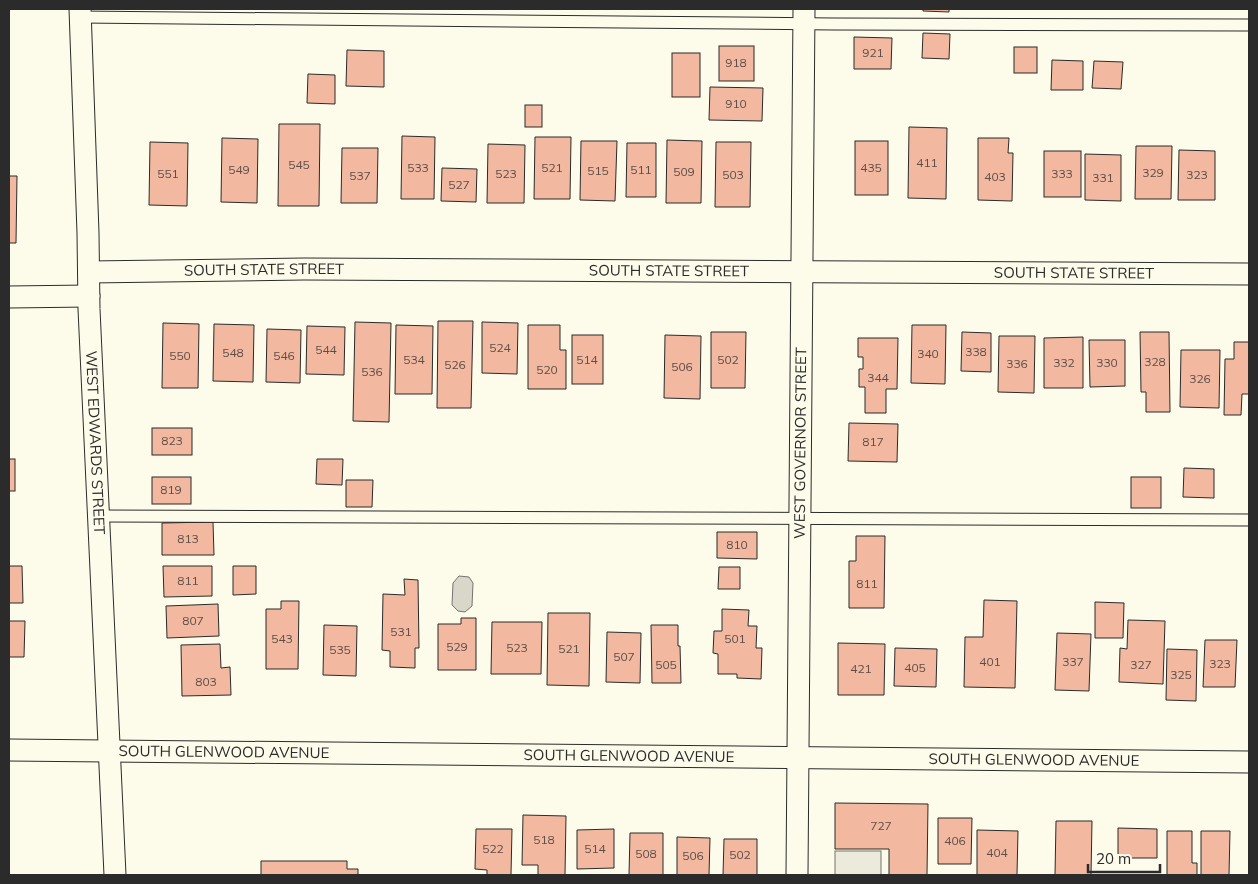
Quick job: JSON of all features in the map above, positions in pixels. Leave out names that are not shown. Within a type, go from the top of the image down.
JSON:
[{"type":"street","name":"WEST EDWARDS STREET","points":[[80,13],[89,296],[115,875]]},
{"type":"street","name":"WEST GOVERNOR STREET","points":[[797,875],[804,16]]},
{"type":"street","name":"SOUTH STATE STREET","points":[[89,272],[304,269],[1249,274]]},
{"type":"street","points":[[9,297],[89,296]]},
{"type":"street","name":"SOUTH GLENWOOD AVENUE","points":[[9,750],[1249,762]]},
{"type":"lane","points":[[80,13],[804,16],[1249,25]]},
{"type":"lane","points":[[98,516],[1249,520]]},
{"type":"shaded area","points":[[459,576],[469,577],[473,583],[472,606],[465,612],[458,611],[452,605],[453,583]]},
{"type":"shaded area","points":[[835,851],[881,851],[881,875],[835,875]]},
{"type":"building","points":[[923,9],[949,9],[949,12],[923,11]]},
{"type":"building","points":[[923,33],[950,34],[949,59],[922,58]]},
{"type":"building","points":[[854,37],[892,38],[891,69],[854,69]]},
{"type":"building","points":[[719,46],[754,46],[754,81],[719,81]]},
{"type":"building","points":[[1014,47],[1037,47],[1037,73],[1014,73]]},
{"type":"building","points":[[347,50],[384,51],[384,87],[346,86]]},
{"type":"building","points":[[672,53],[700,53],[700,97],[672,97]]},
{"type":"building","points":[[1052,60],[1083,61],[1083,90],[1051,90]]},
{"type":"building","points":[[1094,61],[1123,62],[1121,89],[1092,88]]},
{"type":"building","points":[[308,74],[335,75],[335,104],[307,103]]},
{"type":"building","points":[[710,87],[763,88],[762,121],[709,120]]},
{"type":"building","points":[[525,105],[542,105],[542,127],[525,127]]},
{"type":"building","points":[[279,124],[320,124],[319,206],[278,206]]},
{"type":"building","points":[[909,127],[947,128],[946,199],[908,198]]},
{"type":"building","points":[[402,136],[435,137],[434,199],[401,199]]},
{"type":"building","points":[[535,137],[571,137],[570,199],[534,199]]},
{"type":"building","points":[[222,138],[258,139],[257,203],[221,202]]},
{"type":"building","points":[[978,138],[1009,138],[1008,153],[1013,153],[1012,201],[978,200]]},
{"type":"building","points":[[667,140],[702,141],[701,203],[666,203]]},
{"type":"building","points":[[581,141],[617,141],[615,201],[580,200]]},
{"type":"building","points":[[855,141],[888,141],[888,195],[855,195]]},
{"type":"building","points":[[150,142],[188,143],[187,206],[149,205]]},
{"type":"building","points":[[716,142],[751,142],[750,207],[715,207]]},
{"type":"building","points":[[627,143],[656,143],[656,197],[626,197]]},
{"type":"building","points":[[488,144],[525,145],[524,203],[487,203]]},
{"type":"building","points":[[1136,146],[1172,146],[1171,199],[1135,199]]},
{"type":"building","points":[[342,148],[378,148],[377,203],[341,203]]},
{"type":"building","points":[[1179,150],[1215,151],[1215,200],[1178,200]]},
{"type":"building","points":[[1044,151],[1081,151],[1081,197],[1044,197]]},
{"type":"building","points":[[1085,154],[1121,155],[1121,201],[1085,200]]},
{"type":"building","points":[[442,168],[477,169],[476,202],[441,201]]},
{"type":"building","points":[[9,176],[17,176],[16,243],[9,243]]},
{"type":"building","points":[[438,321],[473,321],[471,408],[437,408]]},
{"type":"building","points":[[355,322],[391,323],[389,422],[353,421]]},
{"type":"building","points":[[482,322],[518,323],[517,374],[482,373]]},
{"type":"building","points":[[163,323],[199,324],[198,388],[162,388]]},
{"type":"building","points":[[214,324],[254,325],[253,382],[213,381]]},
{"type":"building","points":[[396,325],[433,326],[432,394],[395,394]]},
{"type":"building","points":[[528,325],[560,325],[560,350],[566,350],[566,389],[528,389]]},
{"type":"building","points":[[912,325],[946,325],[945,384],[911,383]]},
{"type":"building","points":[[307,326],[345,327],[344,375],[306,374]]},
{"type":"building","points":[[267,329],[301,330],[300,383],[266,382]]},
{"type":"building","points":[[711,332],[746,332],[745,388],[711,388]]},
{"type":"building","points":[[962,332],[991,333],[991,372],[961,371]]},
{"type":"building","points":[[1140,332],[1169,332],[1170,412],[1146,412],[1146,392],[1141,392]]},
{"type":"building","points":[[572,335],[603,335],[603,384],[572,384]]},
{"type":"building","points":[[665,335],[701,336],[700,399],[664,398]]},
{"type":"building","points":[[999,336],[1035,336],[1034,393],[998,392]]},
{"type":"building","points":[[1083,337],[1083,388],[1044,388],[1044,338]]},
{"type":"building","points":[[858,338],[898,338],[897,389],[886,389],[886,413],[865,413],[865,387],[859,387],[859,369],[863,369],[863,357],[858,357]]},
{"type":"building","points":[[1089,340],[1125,340],[1125,386],[1090,387]]},
{"type":"building","points":[[1234,342],[1249,342],[1249,394],[1242,394],[1241,415],[1224,415],[1225,359],[1234,359]]},
{"type":"building","points":[[1181,350],[1220,350],[1219,408],[1180,407]]},
{"type":"building","points":[[849,423],[898,424],[897,462],[848,461]]},
{"type":"building","points":[[152,428],[192,428],[192,455],[152,455]]},
{"type":"building","points":[[9,459],[15,459],[15,491],[9,491]]},
{"type":"building","points":[[317,459],[343,459],[342,485],[316,484]]},
{"type":"building","points":[[1184,468],[1214,469],[1214,498],[1183,497]]},
{"type":"building","points":[[152,477],[191,477],[191,504],[152,504]]},
{"type":"building","points":[[1131,477],[1161,477],[1161,508],[1131,508]]},
{"type":"building","points":[[346,480],[373,480],[372,507],[346,507]]},
{"type":"building","points":[[213,522],[214,555],[162,555],[162,523]]},
{"type":"building","points":[[717,532],[757,532],[757,559],[717,558]]},
{"type":"building","points":[[856,536],[885,536],[884,608],[849,608],[849,561],[856,561]]},
{"type":"building","points":[[9,566],[22,566],[23,603],[9,603]]},
{"type":"building","points":[[163,566],[212,566],[212,596],[164,597]]},
{"type":"building","points":[[233,566],[256,566],[256,594],[233,595]]},
{"type":"building","points":[[719,567],[740,567],[740,589],[718,589]]},
{"type":"building","points":[[404,579],[418,580],[419,648],[415,648],[415,668],[390,667],[390,651],[382,650],[383,594],[405,595]]},
{"type":"building","points":[[984,600],[1017,601],[1015,688],[964,687],[965,637],[983,637]]},
{"type":"building","points":[[281,601],[299,601],[298,669],[266,669],[266,609],[281,609]]},
{"type":"building","points":[[1095,602],[1124,603],[1123,638],[1095,638]]},
{"type":"building","points":[[218,604],[219,636],[167,638],[166,606]]},
{"type":"building","points":[[722,609],[749,610],[748,626],[757,626],[756,648],[762,648],[761,679],[737,678],[737,674],[718,674],[718,654],[713,653],[714,631],[722,631]]},
{"type":"building","points":[[548,613],[590,613],[589,686],[547,685]]},
{"type":"building","points":[[461,618],[476,618],[476,670],[438,670],[438,624],[461,624]]},
{"type":"building","points":[[1128,620],[1165,621],[1163,684],[1119,682],[1120,648],[1127,649]]},
{"type":"building","points":[[9,621],[25,621],[24,657],[9,657]]},
{"type":"building","points":[[492,622],[542,622],[541,674],[491,674]]},
{"type":"building","points":[[324,625],[357,626],[356,676],[323,675]]},
{"type":"building","points":[[651,625],[678,625],[681,683],[652,683]]},
{"type":"building","points":[[607,632],[641,633],[640,683],[606,682]]},
{"type":"building","points":[[1057,633],[1091,634],[1089,691],[1055,690]]},
{"type":"building","points":[[1205,640],[1237,640],[1235,687],[1203,687]]},
{"type":"building","points":[[838,643],[885,644],[884,695],[838,695]]},
{"type":"building","points":[[220,644],[221,668],[230,667],[231,695],[182,696],[181,645]]},
{"type":"building","points":[[895,648],[937,649],[936,687],[894,686]]},
{"type":"building","points":[[1167,649],[1197,650],[1196,701],[1166,700]]},
{"type":"building","points":[[835,803],[928,804],[927,875],[889,875],[889,849],[835,849]]},
{"type":"building","points":[[523,815],[566,816],[565,875],[538,875],[538,865],[522,865]]},
{"type":"building","points":[[938,818],[972,818],[971,864],[938,864]]},
{"type":"building","points":[[1056,821],[1092,821],[1091,875],[1055,875]]},
{"type":"building","points":[[1118,828],[1157,829],[1157,858],[1118,858]]},
{"type":"building","points":[[476,829],[512,829],[511,875],[487,875],[487,870],[475,869]]},
{"type":"building","points":[[614,829],[614,868],[577,869],[577,830]]},
{"type":"building","points":[[977,830],[1018,831],[1017,875],[977,875]]},
{"type":"building","points":[[1167,831],[1192,831],[1192,863],[1197,863],[1197,875],[1167,875]]},
{"type":"building","points":[[1201,831],[1230,831],[1229,875],[1201,875]]},
{"type":"building","points":[[630,833],[663,833],[663,875],[629,875]]},
{"type":"building","points":[[677,837],[710,838],[709,875],[677,875]]},
{"type":"building","points":[[724,839],[757,839],[757,875],[723,875]]},
{"type":"building","points":[[261,861],[347,861],[347,869],[358,869],[358,875],[261,875]]}]
